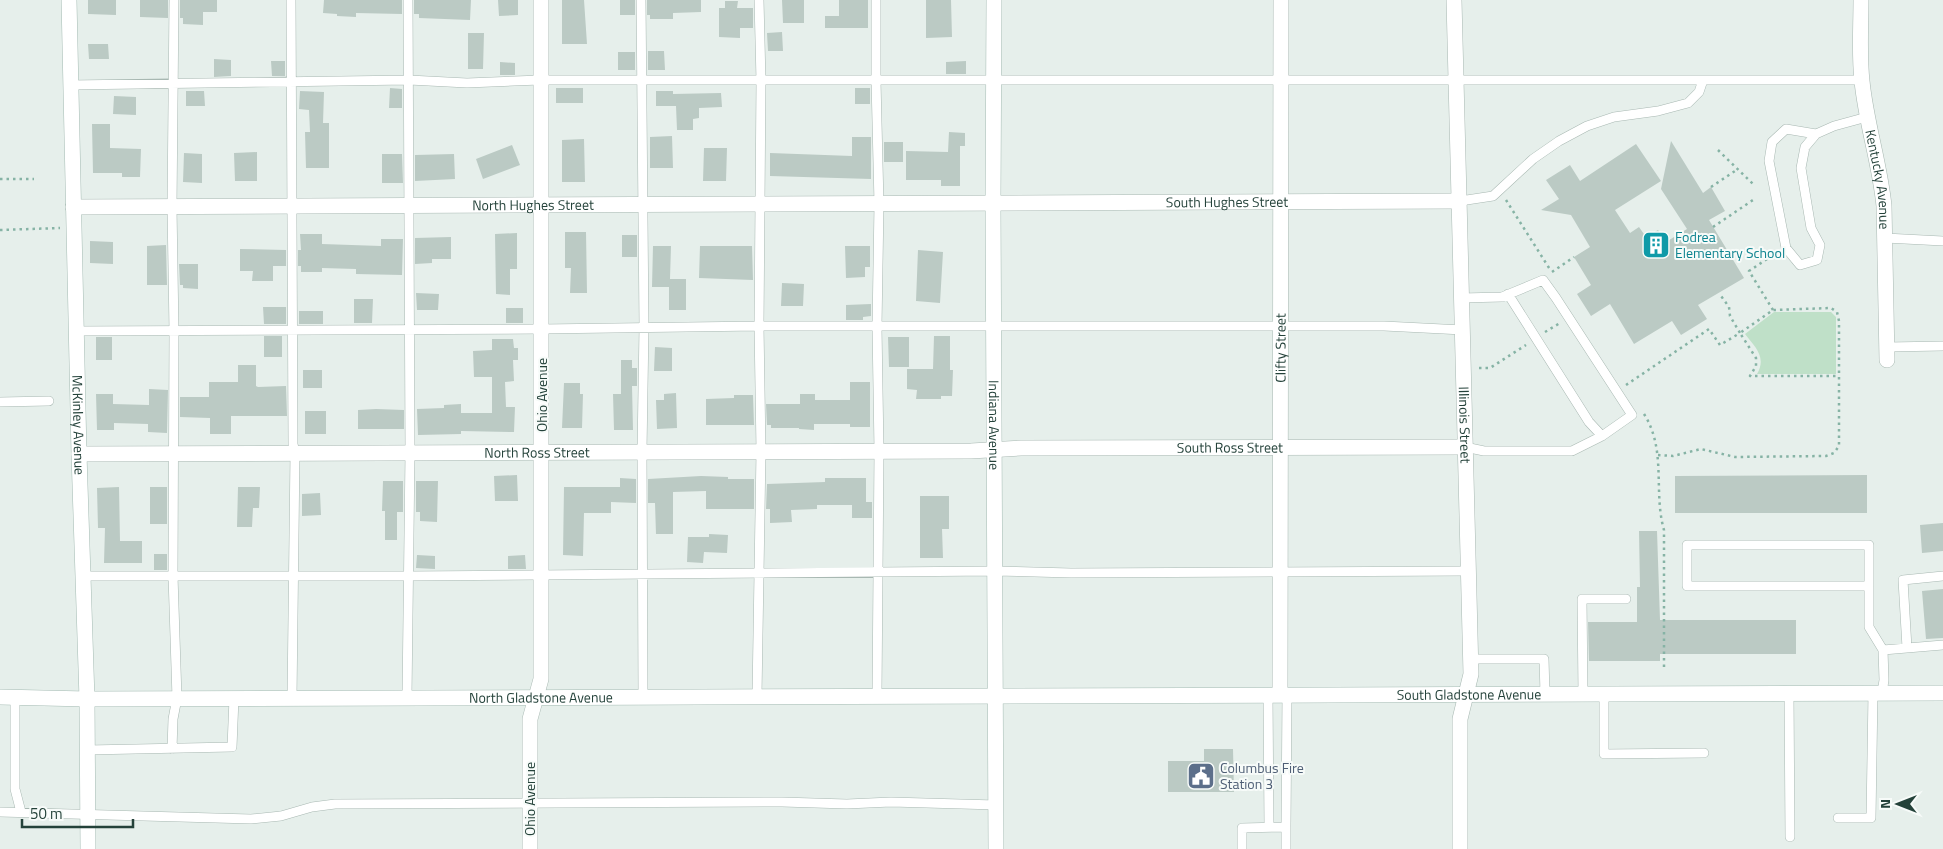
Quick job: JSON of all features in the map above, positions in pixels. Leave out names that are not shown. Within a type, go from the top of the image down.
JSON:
[{"type":"street","name":"McKinley Avenue","points":[[69,0],[79,454],[87,699],[88,849]]},
{"type":"street","name":"Ohio Avenue","points":[[530,849],[530,719],[541,680],[541,0]]},
{"type":"street","name":"Indiana Avenue","points":[[994,0],[996,849]]},
{"type":"street","name":"Clifty Street","points":[[1278,694],[1281,0]]},
{"type":"street","name":"Illinois Street","points":[[1454,0],[1471,659],[1471,674],[1460,719],[1460,849]]},
{"type":"street","name":"Kentucky Avenue","points":[[1861,0],[1862,80],[1867,117],[1882,183],[1888,353]]},
{"type":"street","name":"South Hughes Street","points":[[993,203],[1460,201]]},
{"type":"street","name":"North Hughes Street","points":[[73,207],[993,203]]},
{"type":"street","name":"South Ross Street","points":[[995,451],[1021,448],[1465,447]]},
{"type":"street","name":"North Ross Street","points":[[79,454],[995,451]]},
{"type":"street","name":"South Gladstone Avenue","points":[[995,695],[1943,693]]},
{"type":"street","name":"North Gladstone Avenue","points":[[7,697],[87,699],[995,695]]},
{"type":"lane","points":[[172,749],[173,719],[177,698],[173,576],[174,331],[172,206],[174,0]]},
{"type":"lane","points":[[291,0],[293,444],[295,453],[295,576],[292,698]]},
{"type":"lane","points":[[407,697],[410,452],[408,0]]},
{"type":"lane","points":[[641,0],[642,194],[644,204],[643,696]]},
{"type":"lane","points":[[758,696],[761,451],[759,326],[761,81],[759,0]]},
{"type":"lane","points":[[876,0],[879,204],[877,696]]},
{"type":"lane","points":[[71,85],[409,80],[467,83],[540,80],[876,81],[994,79],[1862,80]]},
{"type":"lane","points":[[1460,201],[1493,196],[1504,188],[1520,169],[1533,158],[1587,126],[1614,117],[1658,111],[1688,103],[1699,92],[1703,80]]},
{"type":"lane","points":[[1816,134],[1786,129],[1772,142],[1769,161],[1786,248],[1800,265],[1817,260],[1820,245],[1811,228],[1801,168],[1805,146],[1816,134],[1834,126],[1867,117]]},
{"type":"lane","points":[[1885,238],[1943,241]]},
{"type":"lane","points":[[1462,298],[1502,297],[1543,280],[1632,415],[1602,436],[1572,451],[1484,451],[1465,447]]},
{"type":"lane","points":[[1508,294],[1589,422],[1602,436]]},
{"type":"lane","points":[[76,331],[293,331],[410,328],[542,329],[759,326],[1384,326],[1463,330]]},
{"type":"lane","points":[[1888,353],[1943,346]]},
{"type":"lane","points":[[0,402],[49,401]]},
{"type":"lane","points":[[1838,818],[1871,818],[1877,693],[1884,680],[1883,650],[1869,627],[1869,586],[1869,545],[1687,545],[1687,586],[1869,586]]},
{"type":"lane","points":[[83,576],[409,576],[995,571],[1071,573],[1468,571]]},
{"type":"lane","points":[[1907,648],[1903,580],[1943,576]]},
{"type":"lane","points":[[1583,694],[1582,599],[1626,599]]},
{"type":"lane","points":[[1883,650],[1943,645]]},
{"type":"lane","points":[[1471,659],[1544,659],[1545,694]]},
{"type":"lane","points":[[1790,693],[1790,837]]},
{"type":"lane","points":[[1278,694],[1286,849]]},
{"type":"lane","points":[[1269,827],[1278,694]]},
{"type":"lane","points":[[1604,694],[1604,754],[1704,753]]},
{"type":"lane","points":[[7,697],[15,789],[21,812]]},
{"type":"lane","points":[[88,750],[232,747],[234,698]]},
{"type":"lane","points":[[0,812],[251,819],[281,816],[312,807],[335,804],[782,802],[847,804],[891,802],[996,805]]},
{"type":"lane","points":[[1242,849],[1242,828],[1286,827]]},
{"type":"path","points":[[1718,150],[1754,185]]},
{"type":"path","points":[[1711,188],[1738,169]]},
{"type":"path","points":[[0,180],[34,179]]},
{"type":"path","points":[[1713,227],[1756,198]]},
{"type":"path","points":[[0,230],[74,228]]},
{"type":"path","points":[[1552,272],[1574,257]]},
{"type":"path","points":[[1767,259],[1749,271],[1773,310]]},
{"type":"path","points":[[1721,296],[1729,308],[1730,316],[1756,358],[1756,366],[1750,376],[1839,376]]},
{"type":"path","points":[[1626,386],[1709,329],[1720,345],[1773,310],[1831,308],[1837,312],[1839,446],[1834,453],[1826,456],[1735,457],[1701,449],[1673,456],[1658,455]]},
{"type":"green space","points":[[1774,312],[1831,312],[1836,317],[1836,374],[1757,374],[1760,368],[1760,357],[1756,348],[1745,334]]},
{"type":"building","points":[[88,0],[116,0],[116,15],[88,14]]},
{"type":"building","points":[[140,0],[168,0],[168,18],[140,17]]},
{"type":"building","points":[[180,0],[217,0],[217,12],[203,12],[203,25],[183,24],[183,18],[180,18]]},
{"type":"building","points":[[324,0],[402,0],[402,14],[356,13],[356,17],[337,16],[337,14],[323,13]]},
{"type":"building","points":[[414,0],[471,0],[470,20],[419,18],[419,14],[414,14]]},
{"type":"building","points":[[498,0],[518,0],[518,15],[499,16]]},
{"type":"building","points":[[562,0],[584,0],[587,44],[562,44]]},
{"type":"building","points":[[620,0],[635,0],[635,15],[620,15]]},
{"type":"building","points":[[647,0],[701,0],[701,12],[673,13],[673,19],[650,19],[650,15],[647,15]]},
{"type":"building","points":[[782,0],[804,0],[804,23],[783,23]]},
{"type":"building","points":[[839,0],[868,0],[868,28],[825,28],[825,16],[839,16]]},
{"type":"building","points":[[926,0],[951,0],[952,37],[926,38]]},
{"type":"building","points":[[725,1],[738,1],[737,8],[753,8],[753,28],[740,28],[740,38],[719,37],[719,8],[725,8]]},
{"type":"building","points":[[782,32],[783,51],[768,51],[767,33]]},
{"type":"building","points":[[468,33],[484,33],[483,69],[468,69]]},
{"type":"building","points":[[88,44],[108,44],[109,59],[89,59]]},
{"type":"building","points":[[648,51],[664,51],[665,70],[648,70]]},
{"type":"building","points":[[618,52],[635,52],[635,70],[618,70]]},
{"type":"building","points":[[214,59],[231,60],[231,76],[214,77]]},
{"type":"building","points":[[271,61],[285,61],[285,76],[272,76]]},
{"type":"building","points":[[966,61],[966,74],[946,74],[946,62]]},
{"type":"building","points":[[500,62],[515,63],[515,75],[500,75]]},
{"type":"building","points":[[390,88],[402,89],[402,108],[389,108]]},
{"type":"building","points":[[556,88],[583,88],[583,103],[556,103]]},
{"type":"building","points":[[855,88],[870,88],[870,104],[855,104]]},
{"type":"building","points":[[186,91],[204,91],[205,106],[186,106]]},
{"type":"building","points":[[300,91],[324,92],[323,123],[329,123],[329,168],[306,168],[305,132],[310,132],[309,110],[299,109]]},
{"type":"building","points":[[656,91],[673,91],[673,94],[721,93],[722,107],[699,108],[699,118],[693,119],[693,130],[677,130],[676,106],[656,106]]},
{"type":"building","points":[[114,96],[136,97],[136,115],[113,114]]},
{"type":"building","points":[[92,124],[110,124],[110,148],[141,149],[140,177],[122,177],[122,173],[93,173]]},
{"type":"building","points":[[949,132],[965,133],[965,146],[960,146],[960,186],[941,186],[941,180],[906,180],[906,151],[948,152]]},
{"type":"building","points":[[672,136],[673,168],[650,168],[650,137]]},
{"type":"building","points":[[852,137],[871,137],[871,179],[770,176],[770,153],[852,156]]},
{"type":"building","points":[[584,139],[585,182],[562,182],[562,140]]},
{"type":"building","name":"Fodrea Elementary School","points":[[1671,141],[1703,193],[1711,187],[1725,211],[1709,220],[1744,278],[1698,305],[1707,319],[1681,335],[1672,321],[1634,344],[1610,304],[1591,316],[1577,294],[1591,285],[1574,257],[1590,247],[1571,215],[1541,210],[1559,199],[1546,180],[1570,165],[1580,181],[1636,144],[1661,181],[1615,210],[1630,233],[1639,227],[1646,237],[1658,230],[1666,242],[1687,229],[1661,189]]},
{"type":"building","points":[[884,142],[903,142],[903,162],[884,162]]},
{"type":"building","points":[[512,145],[520,165],[483,179],[476,159]]},
{"type":"building","points":[[704,148],[727,148],[726,181],[703,181]]},
{"type":"building","points":[[257,152],[257,181],[235,181],[234,153]]},
{"type":"building","points":[[184,153],[202,154],[202,183],[183,182]]},
{"type":"building","points":[[382,154],[402,154],[403,183],[382,183]]},
{"type":"building","points":[[454,154],[455,179],[415,181],[415,155]]},
{"type":"building","points":[[565,232],[586,232],[587,293],[570,293],[571,268],[565,268]]},
{"type":"building","points":[[517,233],[517,269],[510,269],[510,295],[496,294],[495,234]]},
{"type":"building","points":[[300,234],[322,234],[322,244],[381,246],[381,239],[403,239],[402,275],[356,274],[356,269],[322,268],[322,272],[301,272],[301,266],[298,266],[298,250],[301,250]]},
{"type":"building","points":[[622,235],[637,235],[637,257],[622,257]]},
{"type":"building","points":[[451,237],[451,259],[432,259],[432,263],[415,264],[415,238]]},
{"type":"building","points":[[90,241],[113,242],[113,264],[90,263]]},
{"type":"building","points":[[166,245],[167,285],[147,285],[147,246]]},
{"type":"building","points":[[653,246],[671,246],[670,279],[686,279],[686,310],[669,310],[669,287],[652,287]]},
{"type":"building","points":[[700,246],[752,246],[753,280],[699,278]]},
{"type":"building","points":[[845,246],[870,246],[870,267],[865,267],[865,277],[846,278]]},
{"type":"building","points":[[240,249],[286,250],[286,266],[273,266],[273,281],[252,281],[253,271],[240,271]]},
{"type":"building","points":[[918,250],[943,252],[940,303],[916,301]]},
{"type":"building","points":[[179,264],[198,264],[198,289],[183,288],[183,285],[180,285]]},
{"type":"building","points":[[782,283],[804,284],[803,306],[781,306]]},
{"type":"building","points":[[416,293],[439,294],[438,310],[417,310]]},
{"type":"building","points":[[354,299],[373,299],[372,323],[354,323]]},
{"type":"building","points":[[871,304],[871,316],[863,317],[863,320],[846,320],[846,305]]},
{"type":"building","points":[[263,307],[286,307],[286,324],[264,324]]},
{"type":"building","points":[[506,308],[523,308],[523,323],[506,323]]},
{"type":"building","points":[[299,311],[323,311],[323,324],[299,324]]},
{"type":"building","points":[[264,336],[282,336],[282,357],[264,357]]},
{"type":"building","points":[[934,336],[950,336],[950,370],[953,370],[952,396],[941,396],[941,399],[916,399],[917,390],[907,389],[907,369],[933,369]]},
{"type":"building","points":[[96,337],[112,337],[112,360],[96,360]]},
{"type":"building","points":[[888,337],[909,337],[909,367],[889,367]]},
{"type":"building","points":[[492,339],[513,339],[514,348],[518,348],[518,360],[513,360],[514,381],[505,382],[506,407],[515,407],[514,432],[461,431],[461,434],[418,435],[417,409],[444,408],[444,405],[461,404],[461,413],[492,413],[492,377],[474,377],[473,351],[492,350]]},
{"type":"building","points":[[655,347],[672,348],[672,371],[654,371]]},
{"type":"building","points":[[621,360],[632,360],[632,368],[637,368],[637,386],[632,386],[633,430],[614,430],[613,394],[621,394]]},
{"type":"building","points":[[238,365],[256,365],[256,386],[258,387],[286,386],[287,416],[231,416],[231,434],[210,434],[210,418],[180,417],[180,397],[209,397],[209,382],[238,382]]},
{"type":"building","points":[[303,370],[322,370],[322,388],[303,388]]},
{"type":"building","points":[[850,382],[870,382],[870,427],[850,427],[850,424],[814,424],[814,430],[771,428],[771,425],[767,425],[766,404],[800,404],[800,394],[815,394],[815,400],[850,400]]},
{"type":"building","points":[[564,383],[580,383],[580,394],[583,394],[582,428],[562,428]]},
{"type":"building","points":[[149,389],[168,390],[167,433],[148,432],[148,424],[114,423],[114,430],[97,430],[96,394],[113,394],[113,404],[149,405]]},
{"type":"building","points":[[676,393],[677,428],[657,429],[656,400],[664,400],[664,394]]},
{"type":"building","points":[[734,395],[753,395],[754,425],[706,425],[706,399],[734,398]]},
{"type":"building","points":[[358,410],[404,410],[404,429],[358,429]]},
{"type":"building","points":[[305,411],[326,411],[326,434],[305,434]]},
{"type":"building","points":[[517,475],[518,501],[495,501],[494,476]]},
{"type":"building","points":[[1867,475],[1867,513],[1675,513],[1675,476]]},
{"type":"building","points":[[701,476],[754,479],[754,509],[706,509],[706,491],[673,492],[673,534],[656,534],[655,503],[648,503],[648,479]]},
{"type":"building","points":[[620,478],[636,479],[636,503],[611,502],[611,513],[584,513],[583,556],[563,555],[564,487],[620,487]]},
{"type":"building","points":[[825,478],[866,478],[866,502],[872,502],[872,518],[852,518],[852,505],[817,505],[817,509],[791,510],[792,522],[770,523],[770,509],[766,509],[767,484],[825,482]]},
{"type":"building","points":[[383,481],[403,481],[403,512],[397,512],[397,540],[385,540],[385,511],[382,511]]},
{"type":"building","points":[[416,481],[438,481],[437,522],[420,521],[420,512],[416,512]]},
{"type":"building","points":[[119,487],[120,541],[142,541],[142,563],[104,563],[105,528],[98,528],[97,488]]},
{"type":"building","points":[[150,487],[167,487],[167,524],[150,524]]},
{"type":"building","points":[[238,487],[260,487],[259,508],[253,508],[252,527],[237,527]]},
{"type":"building","points":[[320,493],[321,515],[302,516],[302,494]]},
{"type":"building","points":[[920,496],[949,496],[949,529],[942,529],[943,558],[920,558]]},
{"type":"building","points":[[1943,523],[1943,551],[1922,553],[1920,525]]},
{"type":"building","points":[[1639,531],[1657,531],[1660,620],[1796,620],[1796,654],[1660,654],[1660,661],[1589,661],[1588,622],[1637,622],[1637,587],[1640,587]]},
{"type":"building","points":[[709,534],[728,535],[727,553],[704,552],[703,563],[687,562],[688,537],[709,537]]},
{"type":"building","points":[[154,554],[167,554],[167,570],[154,570]]},
{"type":"building","points":[[417,555],[435,556],[435,569],[416,568]]},
{"type":"building","points":[[525,555],[526,569],[508,569],[508,556]]},
{"type":"building","points":[[1943,589],[1943,638],[1926,639],[1922,591]]},
{"type":"building","name":"Columbus Fire Station 3","points":[[1204,749],[1233,749],[1234,792],[1168,792],[1168,761],[1204,761]]},
{"type":"place","name":"Fodrea Elementary School","points":[[1656,245]]},
{"type":"place","name":"Columbus Fire Station 3","points":[[1201,776]]}]
